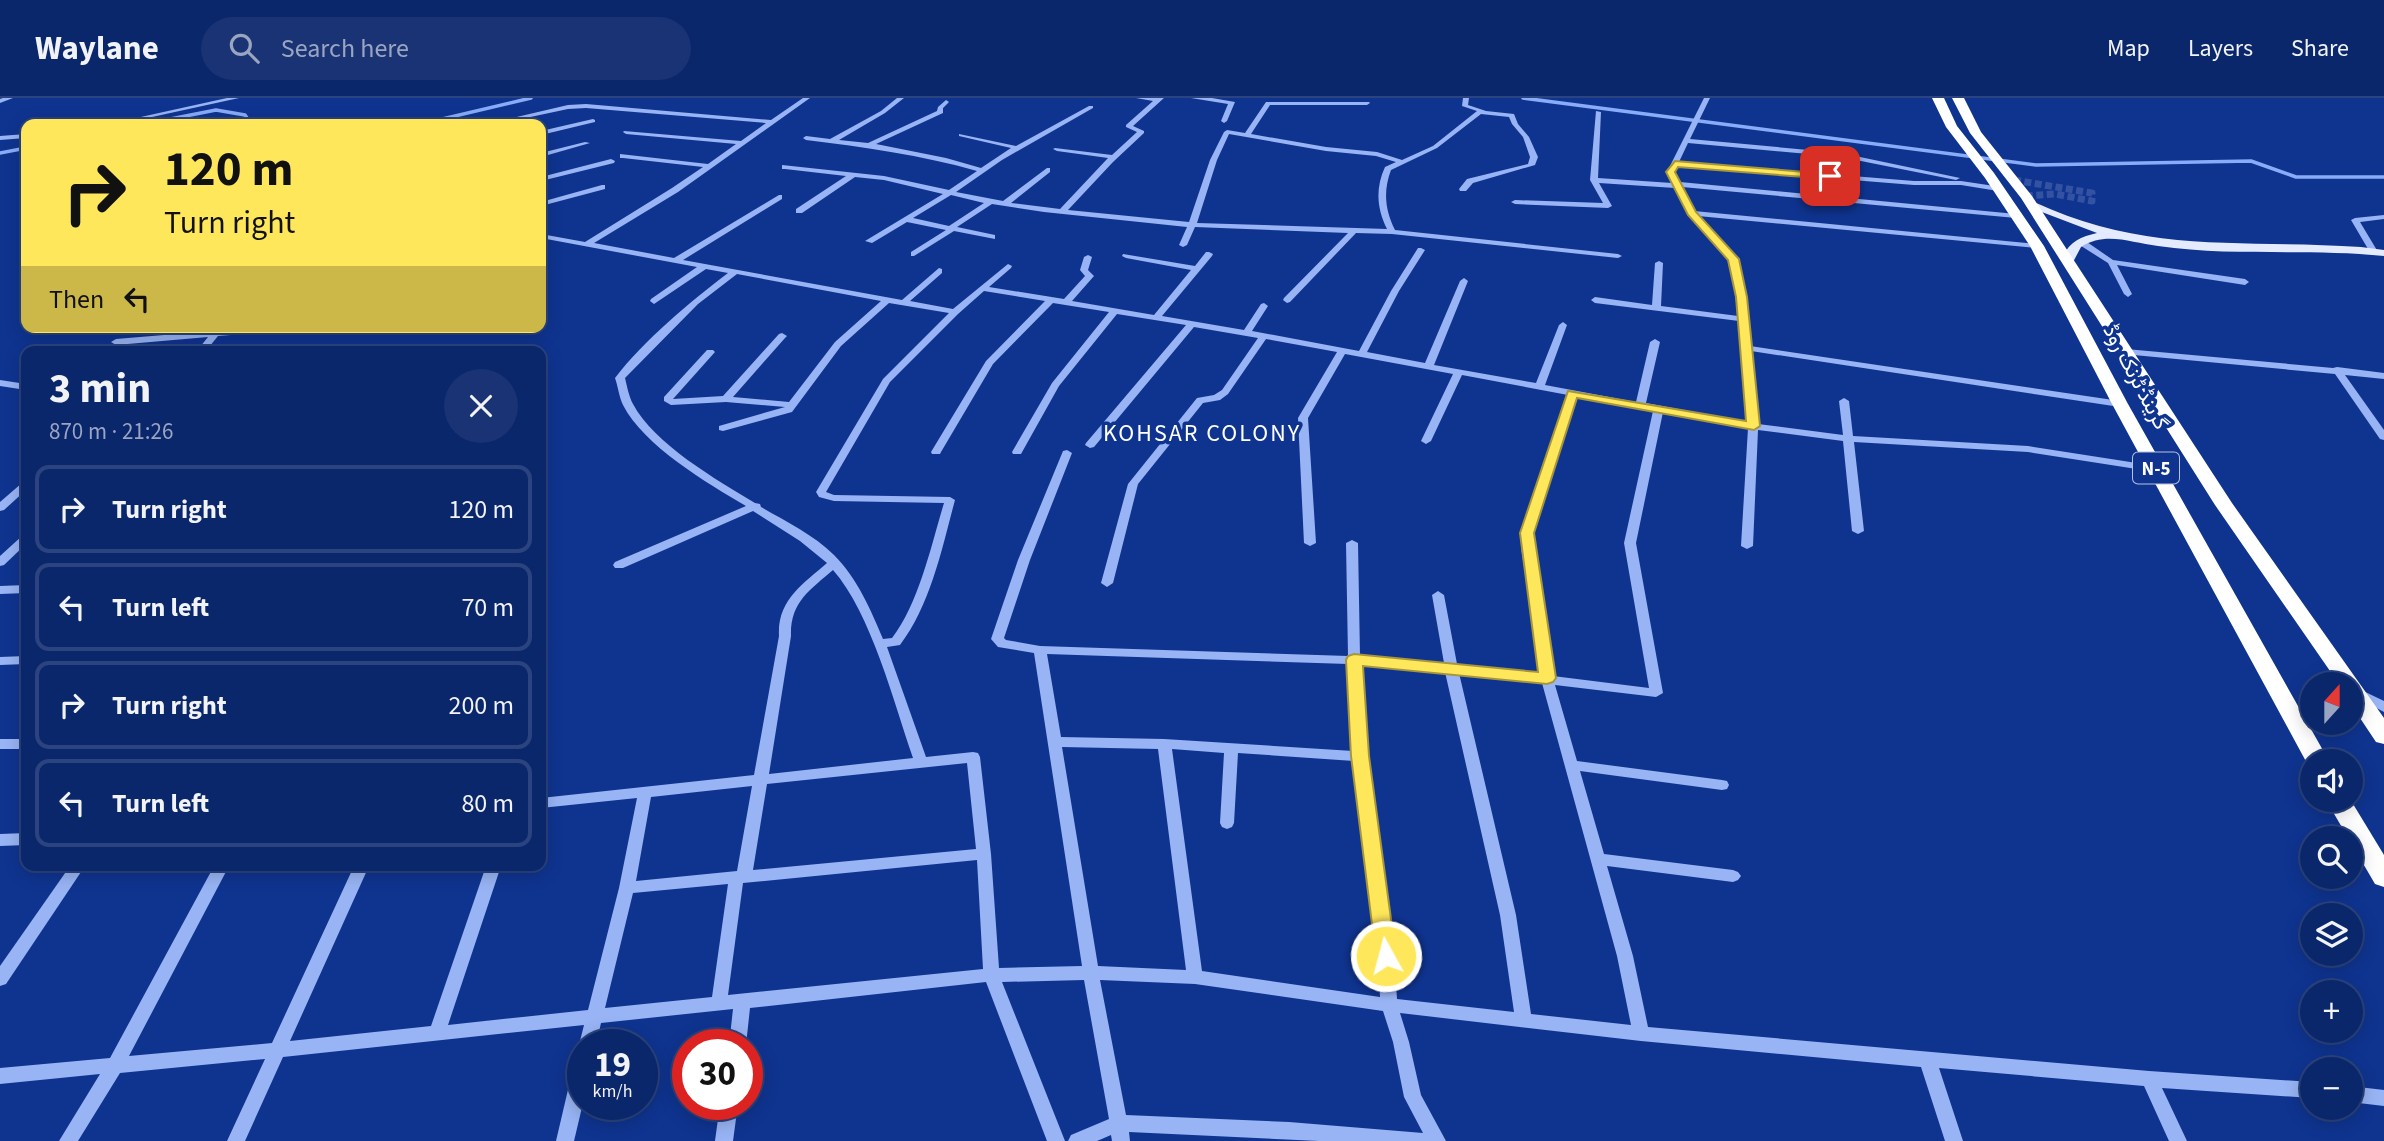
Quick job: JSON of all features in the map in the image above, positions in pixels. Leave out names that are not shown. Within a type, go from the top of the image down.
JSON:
[{"type":"highway","name":"گرینڈ ٹرنک روڈ","points":[[1938,98],[1956,133],[2068,261],[2224,505],[2341,672]]},
{"type":"highway","name":"گرینڈ ٹرنک روڈ","points":[[1958,98],[1999,181]]},
{"type":"highway","name":"گرینڈ ٹرنک روڈ","points":[[2023,210],[2038,246],[2121,407],[2311,749]]},
{"type":"highway","points":[[2121,407],[2166,415]]},
{"type":"highway","name":"گرینڈ ٹرنک روڈ","points":[[2363,705],[2384,736]]},
{"type":"highway","points":[[2345,812],[2384,877]]},
{"type":"main road","points":[[2023,210],[2110,234],[2200,247],[2344,248],[2379,253]]},
{"type":"main road","points":[[2068,261],[2069,251],[2081,242],[2110,234]]},
{"type":"street","points":[[0,101],[10,98]]},
{"type":"street","points":[[136,119],[236,98]]},
{"type":"street","points":[[587,244],[710,166],[807,98]]},
{"type":"street","points":[[831,141],[883,112],[901,98]]},
{"type":"street","points":[[1139,98],[1160,99]]},
{"type":"street","points":[[1194,98],[1232,102],[1224,121]]},
{"type":"street","points":[[1463,189],[1470,181],[1531,165],[1534,157],[1527,137],[1515,124],[1512,115],[1465,106],[1466,98]]},
{"type":"street","points":[[1707,98],[1671,172],[1691,213],[1734,259],[1754,426],[1747,546]]},
{"type":"street","points":[[1063,211],[1113,157],[1143,130],[1128,126],[1160,99]]},
{"type":"street","points":[[869,145],[942,111],[940,108],[946,102]]},
{"type":"street","points":[[509,119],[568,103],[773,122]]},
{"type":"street","points":[[1247,135],[1268,103],[1367,103]]},
{"type":"street","points":[[869,241],[1018,148],[1091,107]]},
{"type":"street","points":[[1392,232],[1385,220],[1380,197],[1388,169],[1435,147],[1483,111]]},
{"type":"street","points":[[1515,202],[1608,206],[1594,180],[1598,112]]},
{"type":"street","points":[[546,132],[593,121]]},
{"type":"street","points":[[626,132],[744,143]]},
{"type":"street","points":[[1183,245],[1194,225],[1214,151],[1227,132],[1326,149],[1370,153],[1402,162]]},
{"type":"street","points":[[961,135],[1018,148]]},
{"type":"street","points":[[0,138],[21,136]]},
{"type":"street","points":[[806,138],[925,155],[982,170]]},
{"type":"street","points":[[1685,141],[1841,155],[1962,179],[1999,181]]},
{"type":"street","points":[[546,154],[587,143]]},
{"type":"street","points":[[1057,149],[1113,157]]},
{"type":"street","points":[[1841,155],[1856,178]]},
{"type":"street","points":[[623,156],[710,166]]},
{"type":"street","points":[[546,178],[611,161]]},
{"type":"street","points":[[1675,164],[1914,183],[1999,181]]},
{"type":"street","points":[[785,167],[854,174],[1004,204],[1194,225],[1392,232],[1618,256]]},
{"type":"street","points":[[1004,204],[1046,170]]},
{"type":"street","points":[[799,211],[854,174]]},
{"type":"street","points":[[1594,180],[2023,210]]},
{"type":"street","points":[[546,203],[603,187]]},
{"type":"street","points":[[677,260],[779,197]]},
{"type":"street","points":[[914,254],[990,202]]},
{"type":"street","points":[[1691,213],[2038,246]]},
{"type":"street","points":[[2379,253],[2355,220],[2384,217]]},
{"type":"street","points":[[905,219],[992,237]]},
{"type":"street","points":[[1287,300],[1354,231]]},
{"type":"street","points":[[546,237],[955,312]]},
{"type":"street","points":[[2081,242],[2111,262],[2245,282]]},
{"type":"street","points":[[1361,355],[1395,291],[1421,250]]},
{"type":"street","points":[[1157,317],[1209,254]]},
{"type":"street","points":[[1126,256],[1197,269]]},
{"type":"street","points":[[1066,302],[1090,276],[1084,270],[1088,257]]},
{"type":"street","points":[[2111,262],[2128,294]]},
{"type":"street","points":[[1656,309],[1659,263]]},
{"type":"street","points":[[654,301],[704,266]]},
{"type":"street","points":[[878,644],[896,642],[906,628],[932,562],[950,500],[834,498],[821,492],[886,381],[955,312],[1008,266]]},
{"type":"street","points":[[903,303],[939,271]]},
{"type":"street","points":[[736,272],[695,302],[629,367],[620,378],[621,392],[636,419],[662,445],[806,539],[848,576],[878,644],[921,763]]},
{"type":"street","points":[[1428,367],[1464,281]]},
{"type":"street","points":[[982,288],[1246,332],[1754,426],[1849,439],[2028,449],[2157,469]]},
{"type":"street","points":[[723,428],[788,410],[838,344],[887,300]]},
{"type":"street","points":[[936,452],[989,363],[1051,300]]},
{"type":"street","points":[[1595,300],[1743,319]]},
{"type":"street","points":[[1246,332],[1264,306]]},
{"type":"street","points":[[1017,452],[1055,385],[1115,311]]},
{"type":"street","points":[[1090,445],[1193,323]]},
{"type":"street","points":[[1539,387],[1563,325]]},
{"type":"street","points":[[116,342],[199,333]]},
{"type":"street","points":[[726,399],[782,336]]},
{"type":"street","points":[[1107,583],[1133,484],[1199,400],[1217,398],[1225,392],[1264,336]]},
{"type":"street","points":[[1640,406],[1655,342]]},
{"type":"street","points":[[1746,348],[2121,407]]},
{"type":"street","points":[[1310,544],[1303,418],[1342,351]]},
{"type":"street","points":[[710,352],[667,399],[671,402],[726,399],[792,405]]},
{"type":"street","points":[[2126,352],[2384,376]]},
{"type":"street","points":[[2337,370],[2384,437]]},
{"type":"street","points":[[1426,441],[1458,373]]},
{"type":"street","points":[[0,383],[21,386]]},
{"type":"street","points":[[1573,393],[1527,533],[1547,678],[1625,956],[1641,1034]]},
{"type":"street","points":[[1844,401],[1858,531]]},
{"type":"street","points":[[1067,453],[1024,560],[997,639],[1002,644],[1040,650],[1354,660],[1451,667],[1656,693],[1630,543],[1659,408]]},
{"type":"street","points":[[0,508],[21,489]]},
{"type":"street","points":[[620,565],[756,506]]},
{"type":"street","points":[[0,562],[21,543]]},
{"type":"street","points":[[1353,543],[1354,660],[1360,756],[1386,956],[1389,1005],[1401,1042],[1413,1097],[1437,1141]]},
{"type":"street","points":[[719,1003],[785,636],[783,626],[791,602],[834,563]]},
{"type":"street","points":[[0,590],[21,589]]},
{"type":"street","points":[[1438,596],[1451,667],[1508,915],[1524,1020]]},
{"type":"street","points":[[1040,650],[1091,973],[1120,1132]]},
{"type":"street","points":[[0,660],[21,660]]},
{"type":"street","points":[[2363,694],[2384,707]]},
{"type":"street","points":[[1054,741],[1164,744],[1360,756]]},
{"type":"street","points":[[0,744],[21,744]]},
{"type":"street","points":[[1164,744],[1195,977]]},
{"type":"street","points":[[1227,823],[1231,748]]},
{"type":"street","points":[[546,802],[973,757],[984,854],[991,975],[1056,1141]]},
{"type":"street","points":[[1572,765],[1722,785]]},
{"type":"street","points":[[591,1029],[627,888],[645,792]]},
{"type":"street","points":[[0,840],[21,839]]},
{"type":"street","points":[[627,888],[984,854]]},
{"type":"street","points":[[1598,859],[1733,876]]},
{"type":"street","points":[[0,979],[75,871]]},
{"type":"street","points":[[68,1141],[116,1064],[219,871]]},
{"type":"street","points":[[236,1141],[360,871]]},
{"type":"street","points":[[437,1033],[492,871]]},
{"type":"street","points":[[0,1076],[278,1050],[991,975],[1091,973],[1195,977],[1389,1005],[1641,1034],[2149,1079],[2300,1089]]},
{"type":"street","points":[[739,1029],[742,1001]]},
{"type":"street","points":[[1927,1058],[1954,1141]]},
{"type":"street","points":[[2149,1079],[2178,1141]]},
{"type":"street","points":[[2363,1096],[2384,1098]]},
{"type":"street","points":[[565,1141],[570,1120]]},
{"type":"street","points":[[724,1141],[727,1120]]},
{"type":"street","points":[[1077,1141],[1120,1132],[1421,1141]]},
{"type":"waterway","points":[[442,119],[531,98]]},
{"type":"waterway","points":[[1523,98],[2036,165],[2251,161],[2296,177],[2384,177]]},
{"type":"waterway","points":[[170,119],[216,110],[245,115],[248,119]]},
{"type":"waterway","points":[[0,153],[21,149]]},
{"type":"tunnel","points":[[2014,180],[2092,193],[2092,201],[2055,194],[2026,196]]},
{"type":"district","name":"KOHSAR COLONY","points":[[1202,433]]},
{"type":"route","points":[[1386,956],[1360,756],[1354,660],[1547,678],[1527,533],[1573,393],[1754,426],[1741,297],[1734,259],[1691,213],[1671,172],[1675,164],[1830,176]]}]
